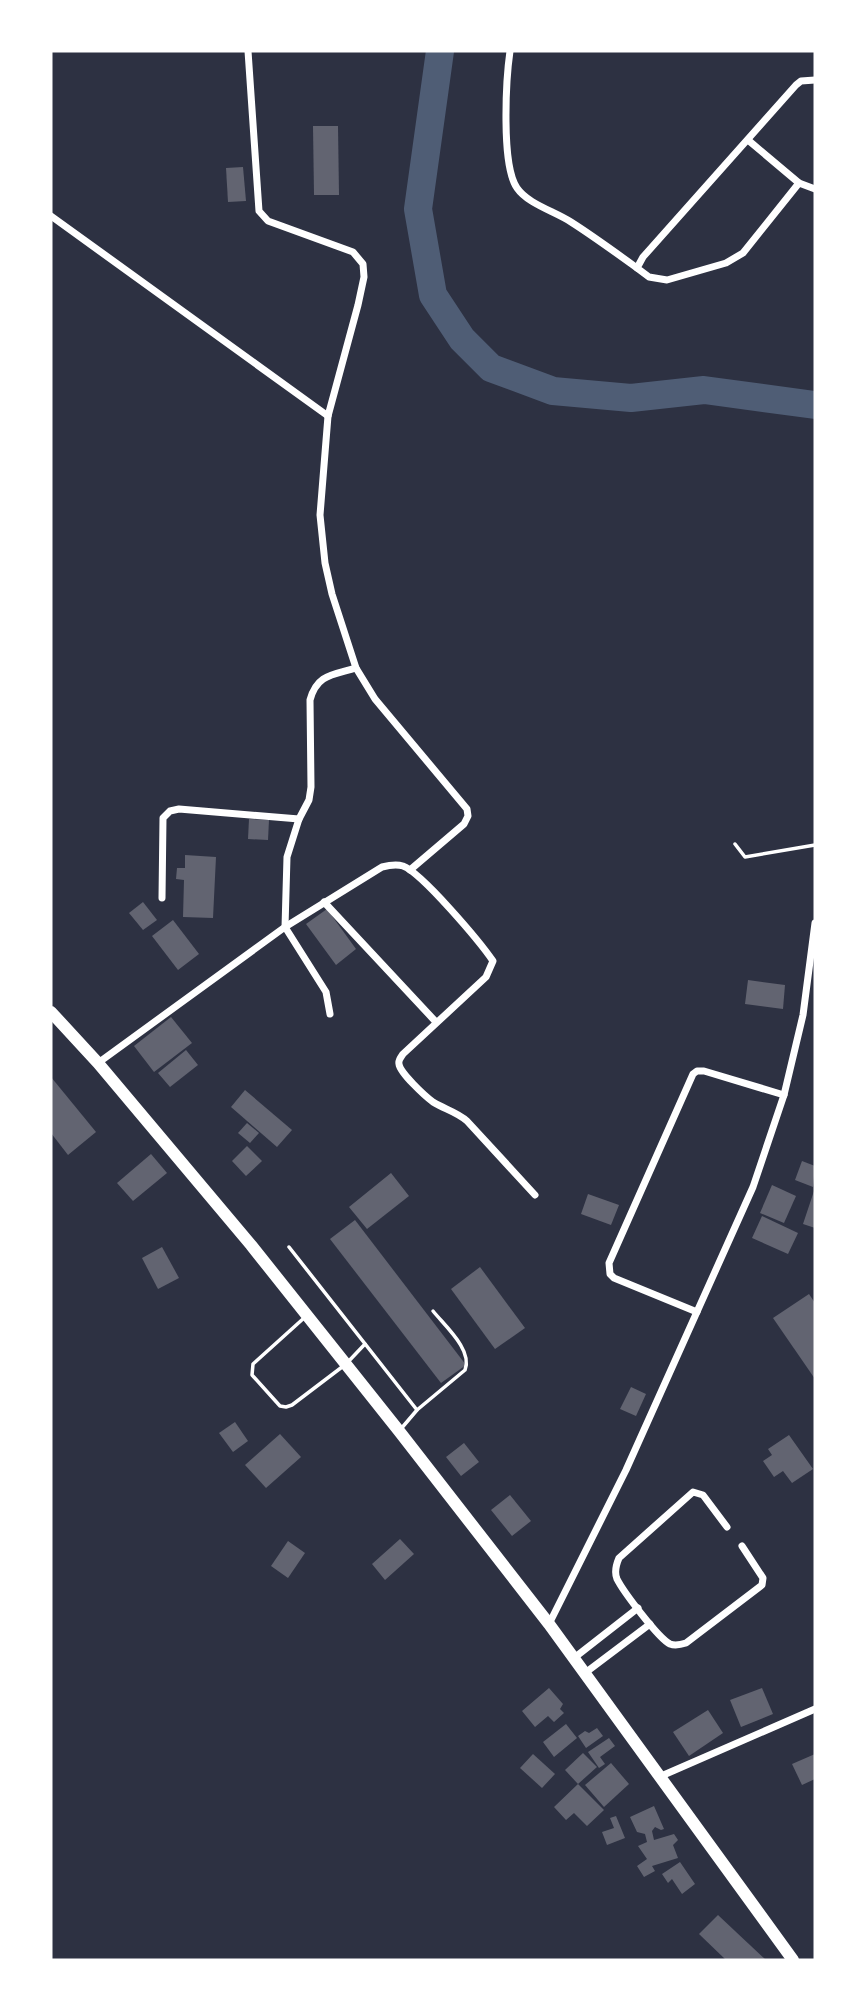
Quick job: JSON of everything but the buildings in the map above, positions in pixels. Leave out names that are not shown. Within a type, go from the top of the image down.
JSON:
[{"type":"highway","points":[[51,1012],[98,1063],[251,1245],[399,1431],[549,1624],[793,1960]]},
{"type":"street","points":[[248,51],[259,211],[268,221],[353,252],[363,264],[364,277],[358,305],[328,416],[320,515],[325,563],[332,594],[356,668],[375,699],[467,809],[468,816],[464,824],[410,870]]},
{"type":"street","points":[[510,51],[507,72],[508,165],[515,186],[522,194],[570,221],[649,277],[667,279],[726,263],[743,253],[799,183]]},
{"type":"street","points":[[637,268],[643,257],[796,85],[802,81],[815,80]]},
{"type":"street","points":[[748,141],[799,183],[815,189]]},
{"type":"street","points":[[51,216],[328,416]]},
{"type":"street","points":[[330,1014],[326,992],[285,927],[287,857],[299,819],[309,800],[311,787],[310,700],[316,685],[326,677],[356,668]]},
{"type":"street","points":[[162,898],[163,818],[170,811],[179,809],[299,819]]},
{"type":"street","points":[[98,1063],[285,927],[391,864],[410,870],[434,892],[493,961],[486,977],[403,1054],[399,1066],[433,1101],[456,1112],[467,1121],[535,1195]]},
{"type":"street","points":[[324,902],[436,1021]]},
{"type":"street","points":[[549,1624],[626,1470],[753,1187],[784,1095],[803,1015],[815,923]]},
{"type":"street","points":[[696,1312],[614,1278],[610,1274],[609,1263],[693,1074],[704,1071],[784,1095]]},
{"type":"street","points":[[727,1527],[702,1495],[693,1492],[624,1551],[616,1565],[616,1578],[667,1642],[680,1645],[759,1588],[763,1578],[743,1546]]},
{"type":"street","points":[[574,1658],[638,1608]]},
{"type":"street","points":[[585,1673],[650,1624]]},
{"type":"street","points":[[659,1777],[815,1709]]},
{"type":"lane","points":[[735,844],[745,857],[815,845]]},
{"type":"lane","points":[[289,1247],[417,1410]]},
{"type":"lane","points":[[399,1431],[417,1410],[465,1370],[468,1363],[466,1353],[433,1311]]},
{"type":"lane","points":[[307,1315],[253,1364],[252,1375],[280,1406],[286,1407],[345,1364],[365,1344]]},
{"type":"waterway","points":[[440,51],[418,209],[433,295],[462,339],[491,368],[553,391],[631,398],[704,390],[815,405]]}]
